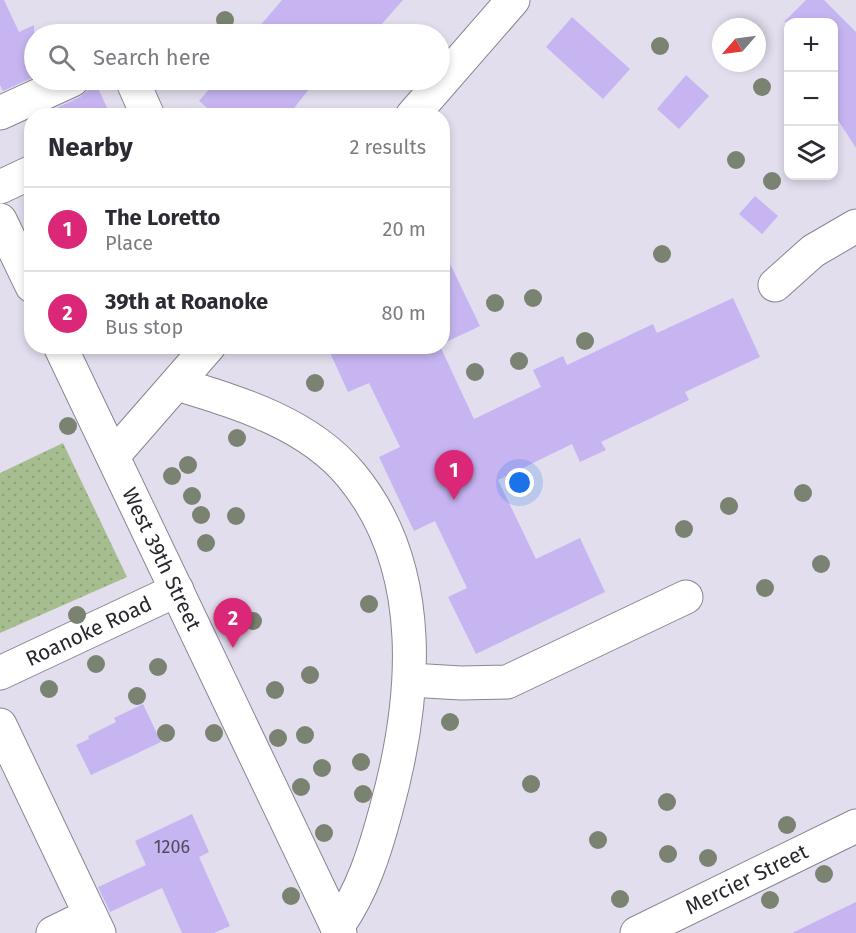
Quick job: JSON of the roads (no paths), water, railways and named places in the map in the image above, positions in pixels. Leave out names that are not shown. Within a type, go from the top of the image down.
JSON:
[{"type":"street","points":[[450,72],[513,0]]},
{"type":"street","points":[[0,114],[51,90]]},
{"type":"street","points":[[136,90],[144,108]]},
{"type":"street","points":[[419,108],[435,90]]},
{"type":"street","points":[[0,187],[24,176]]},
{"type":"street","points":[[0,220],[24,270]]},
{"type":"street","points":[[775,285],[813,251],[856,226]]},
{"type":"street","name":"West 39th Street","points":[[64,354],[338,930]]},
{"type":"street","points":[[113,456],[202,354]]},
{"type":"street","points":[[177,384],[251,407],[288,425],[321,448],[351,474],[375,510],[399,568],[406,604],[410,680],[405,733],[380,832],[352,906],[338,930]]},
{"type":"street","name":"Roanoke Road","points":[[0,673],[177,590]]},
{"type":"street","points":[[410,680],[461,683],[507,682],[686,597]]},
{"type":"street","points":[[0,725],[94,924],[53,933]]},
{"type":"street","name":"Mercier Street","points":[[637,933],[856,826]]},
{"type":"place","name":"The Loretto","points":[[454,500]]},
{"type":"place","name":"39th at Roanoke","points":[[233,648]]}]
